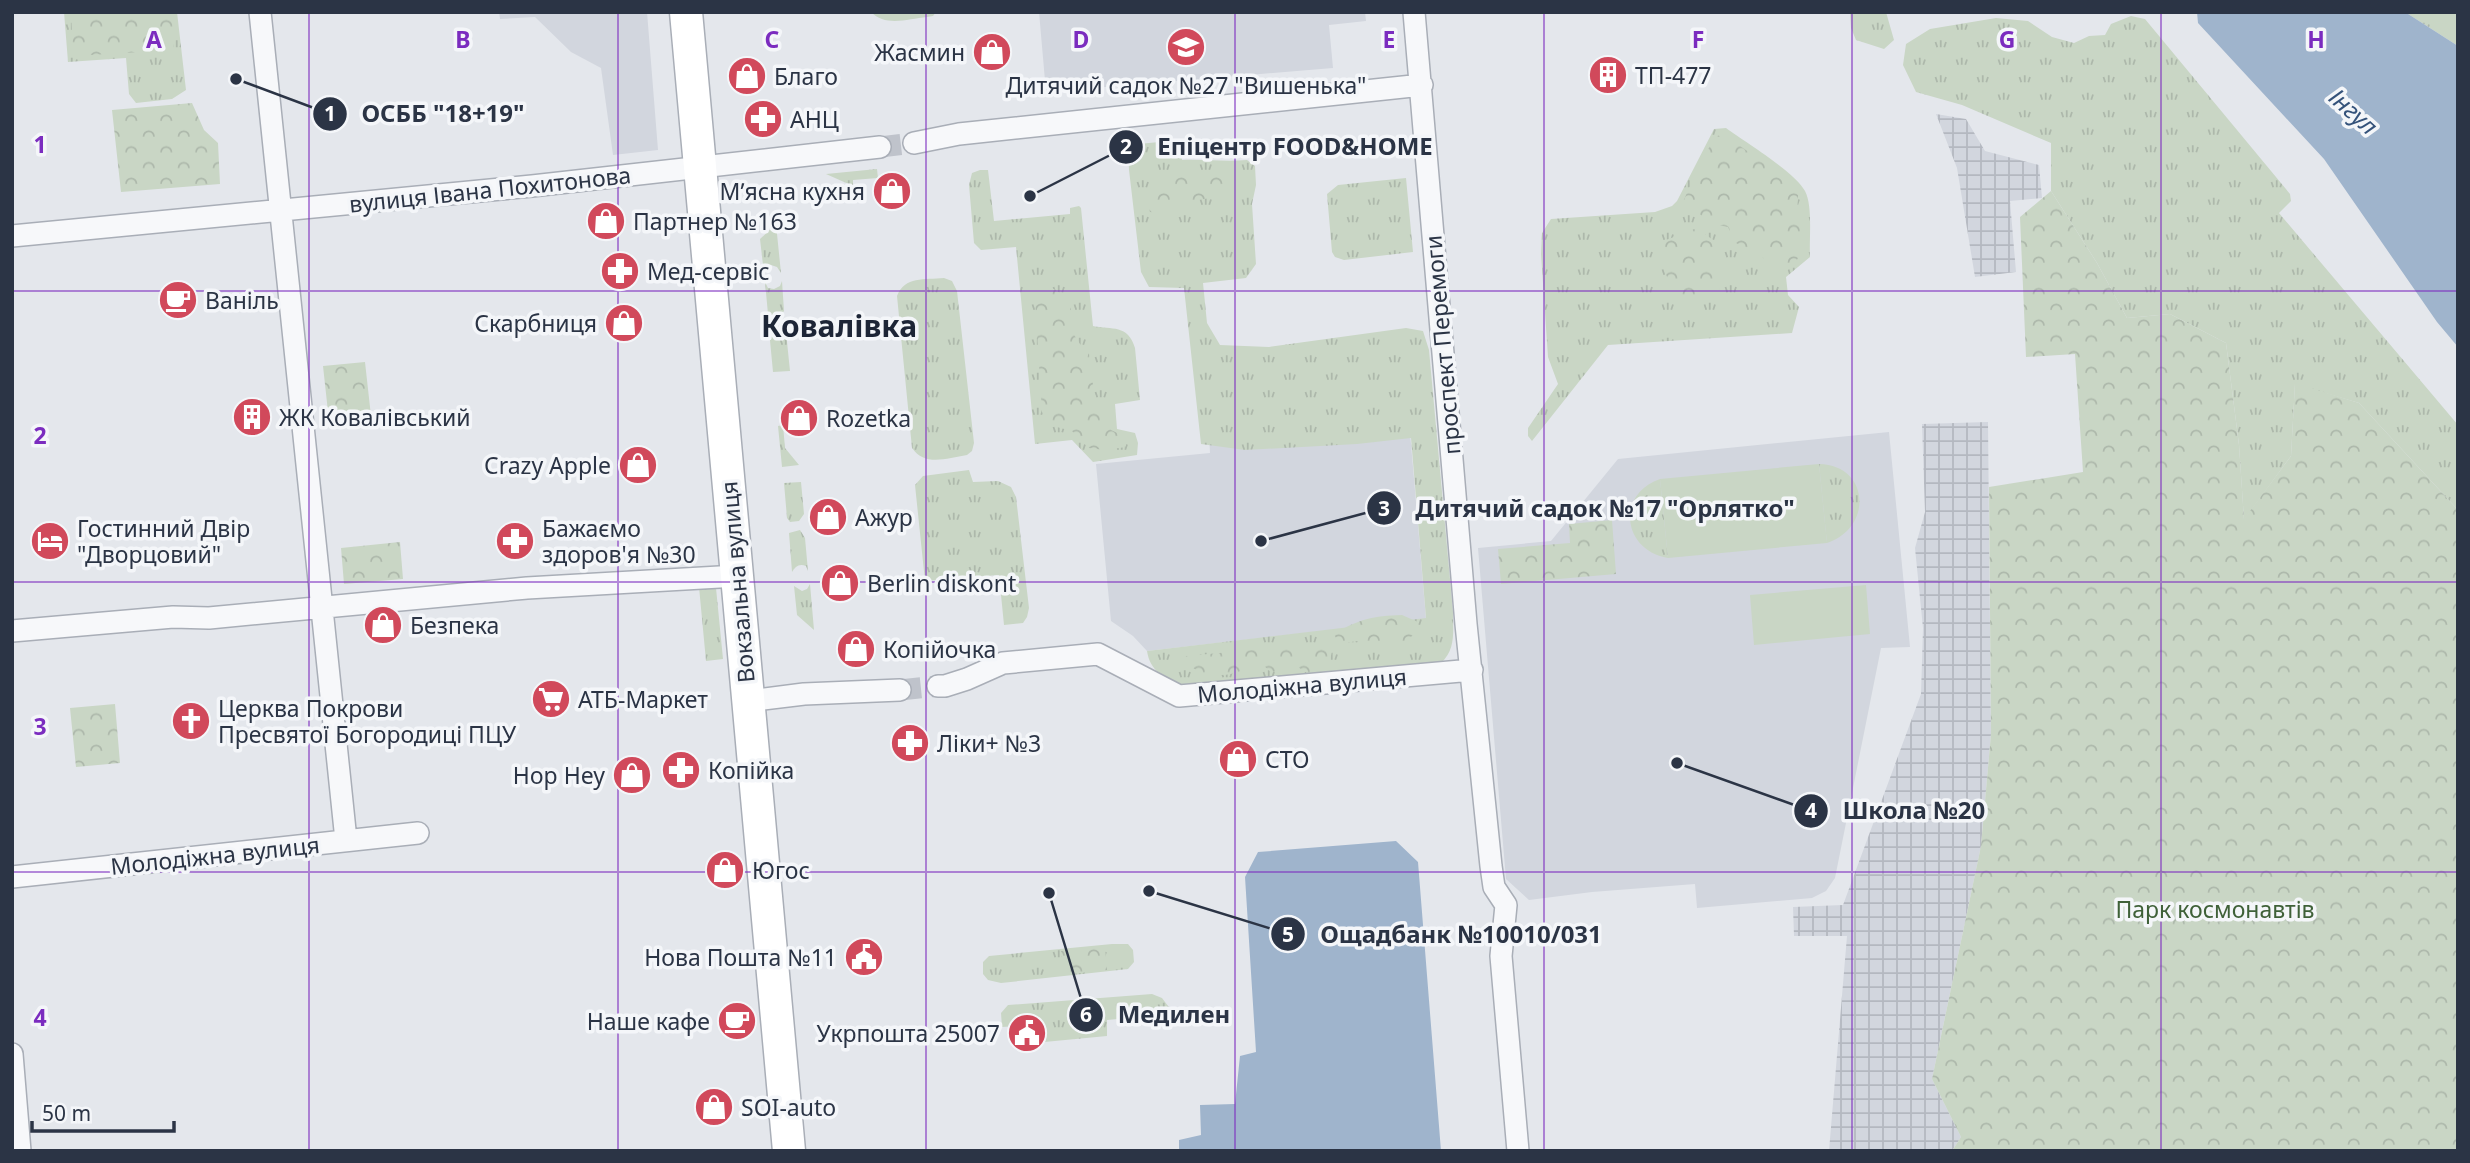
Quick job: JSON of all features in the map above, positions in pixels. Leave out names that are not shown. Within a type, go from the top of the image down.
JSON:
[{"type":"main road","name":"Вокзальна вулиця","points":[[686,12],[789,1151]]},
{"type":"street","points":[[260,12],[346,840]]},
{"type":"street","name":"проспект Перемоги","points":[[1414,12],[1457,528],[1494,887],[1506,905],[1501,956],[1518,1151]]},
{"type":"street","points":[[914,143],[971,132],[1422,85]]},
{"type":"street","points":[[699,167],[880,147]]},
{"type":"street","name":"вулиця Івана Похитонова","points":[[12,236],[699,167]]},
{"type":"street","points":[[12,631],[173,617],[209,618],[527,588],[737,576]]},
{"type":"street","name":"Молодіжна вулиця","points":[[938,686],[967,679],[1003,663],[1098,654],[1179,696],[1472,670]]},
{"type":"street","points":[[748,701],[804,694],[900,690]]},
{"type":"street","name":"Молодіжна вулиця","points":[[12,877],[418,832]]},
{"type":"street","points":[[12,1054],[20,1151]]},
{"type":"shaded area","points":[[499,12],[647,12],[658,150],[613,155],[601,68],[571,52],[535,17],[500,19]]},
{"type":"shaded area","name":"Дитячий садок №27 \"Вишенька\"","points":[[1039,12],[1365,12],[1366,21],[1329,25],[1333,68],[1046,92]]},
{"type":"shaded area","points":[[1936,114],[1966,119],[1985,151],[2039,165],[2042,198],[2010,201],[2016,272],[1975,277],[1957,168]]},
{"type":"shaded area","points":[[1405,374],[1426,619],[1147,651],[1133,636],[1111,621],[1096,464],[1210,453],[1207,394]]},
{"type":"shaded area","points":[[1988,422],[1991,734],[1981,846],[1932,1079],[1961,1137],[1952,1151],[1829,1151],[1847,936],[1794,936],[1793,907],[1843,905],[1921,694],[1923,628],[1915,548],[1925,512],[1922,424]]},
{"type":"shaded area","points":[[1889,432],[1910,647],[1881,648],[1835,878],[1826,891],[1812,898],[1697,908],[1695,884],[1529,900],[1506,879],[1478,548],[1551,541],[1618,459]]},
{"type":"green space","points":[[64,12],[177,12],[186,90],[172,99],[136,103],[129,94],[126,58],[68,62]]},
{"type":"green space","points":[[71,12],[172,12],[174,50],[73,56]]},
{"type":"green space","points":[[871,12],[936,12],[933,16],[890,21]]},
{"type":"green space","points":[[1850,12],[1886,12],[1894,40],[1884,49],[1856,40],[1851,28]]},
{"type":"green space","points":[[2405,12],[2458,12],[2458,46]]},
{"type":"green space","points":[[2131,16],[2145,19],[2290,194],[2291,201],[2279,213],[2458,425],[2458,510],[2359,403],[2295,384],[2291,456],[2244,520],[2239,445],[2226,343],[2170,314],[2127,318],[2097,263],[2051,191],[2051,143],[1962,105],[1916,92],[1903,65],[1906,44],[1930,29],[1996,18],[2028,21],[2052,37],[2074,43],[2089,36],[2105,35],[2111,24]]},
{"type":"green space","points":[[192,103],[204,130],[218,143],[220,184],[121,192],[112,110]]},
{"type":"green space","points":[[1726,128],[1791,175],[1800,183],[1807,197],[1810,214],[1810,257],[1786,277],[1788,295],[1799,307],[1792,333],[1608,345],[1532,441],[1528,436],[1528,428],[1558,384],[1548,357],[1542,233],[1551,219],[1655,212],[1672,206],[1714,129]]},
{"type":"green space","points":[[1716,135],[1730,139],[1793,183],[1798,195],[1797,217],[1805,243],[1795,264],[1785,272],[1772,266],[1759,254],[1736,243],[1728,227],[1718,225],[1682,204]]},
{"type":"green space","points":[[1180,140],[1182,160],[1247,160],[1255,166],[1256,185],[1252,204],[1256,264],[1246,278],[1203,283],[1207,323],[1220,345],[1269,347],[1406,328],[1423,331],[1429,350],[1453,612],[1451,646],[1441,663],[1181,686],[1164,677],[1151,664],[1147,651],[1426,618],[1411,438],[1245,450],[1201,444],[1184,288],[1149,287],[1141,272],[1129,170],[1128,145]]},
{"type":"green space","points":[[877,169],[878,178],[853,180],[853,186],[826,174]]},
{"type":"green space","points":[[988,170],[994,221],[1070,214],[1070,208],[1081,208],[1093,326],[1124,332],[1135,348],[1140,400],[1115,404],[1117,429],[1135,433],[1137,455],[1093,462],[1072,440],[1035,444],[1016,247],[981,250],[974,243],[969,185],[972,173]]},
{"type":"green space","points":[[1210,170],[1229,172],[1237,179],[1228,196],[1180,202],[1169,214],[1150,212],[1144,193],[1163,179],[1192,176]]},
{"type":"green space","points":[[1406,178],[1413,252],[1344,260],[1335,257],[1332,252],[1327,194],[1338,185]]},
{"type":"green space","name":"Парк космонавтів","points":[[2051,191],[2097,263],[2127,318],[2170,314],[2226,343],[2239,445],[2244,519],[2291,456],[2295,383],[2359,403],[2458,510],[2458,1151],[1952,1151],[1961,1137],[1932,1079],[1981,846],[1991,734],[1989,487],[2083,472],[2075,354],[2026,357],[2020,217]]},
{"type":"green space","points":[[776,224],[781,273],[777,267],[771,265],[766,268],[764,274],[760,239]]},
{"type":"green space","points":[[1697,228],[1713,240],[1720,289],[1675,300],[1657,248],[1666,240]]},
{"type":"green space","points":[[944,278],[952,281],[957,291],[974,443],[972,451],[967,455],[930,459],[923,458],[912,448],[897,296],[910,282]]},
{"type":"green space","points":[[782,281],[784,311],[779,317],[771,318],[768,314],[765,282],[768,288],[774,289],[780,286]]},
{"type":"green space","points":[[1041,288],[1054,289],[1064,296],[1071,309],[1071,330],[1089,354],[1094,392],[1105,420],[1111,430],[1126,437],[1126,447],[1105,450],[1089,448],[1072,431],[1049,425],[1042,412],[1035,301]]},
{"type":"green space","points":[[772,326],[780,326],[786,332],[790,371],[773,372],[769,330]]},
{"type":"green space","points":[[365,362],[371,416],[329,421],[323,366]]},
{"type":"green space","points":[[783,425],[785,448],[799,465],[782,467],[778,426]]},
{"type":"green space","points":[[1819,464],[1836,467],[1848,475],[1856,485],[1859,498],[1858,512],[1852,524],[1842,535],[1827,543]]},
{"type":"green space","points":[[1819,464],[1827,543],[1668,558],[1660,479]]},
{"type":"green space","points":[[969,470],[973,482],[998,481],[1011,487],[1016,497],[1029,608],[1023,623],[1004,625],[999,575],[925,581],[915,485],[923,476]]},
{"type":"green space","points":[[1660,479],[1668,558],[1653,553],[1641,544],[1630,521],[1631,508],[1636,497],[1646,486]]},
{"type":"green space","points":[[801,482],[804,514],[799,521],[790,522],[787,518],[784,483]]},
{"type":"green space","points":[[1612,520],[1616,574],[1501,584],[1498,549],[1570,543],[1569,524]]},
{"type":"green space","points":[[800,530],[805,538],[808,571],[806,566],[801,565],[792,572],[789,533]]},
{"type":"green space","points":[[400,542],[403,579],[344,584],[341,548]]},
{"type":"green space","points":[[810,584],[814,630],[797,615],[794,586],[802,591]]},
{"type":"green space","points":[[1866,585],[1870,634],[1754,645],[1750,595]]},
{"type":"green space","points":[[699,587],[716,588],[723,659],[706,661]]},
{"type":"green space","points":[[1402,615],[1418,622],[1416,633],[1400,645],[1389,646],[1384,641],[1343,642],[1337,640],[1334,634],[1366,619]]},
{"type":"green space","points":[[1318,644],[1332,651],[1329,665],[1322,673],[1310,675],[1292,663],[1284,663],[1279,671],[1271,672],[1263,665],[1221,675],[1215,683],[1206,683],[1199,678],[1197,670],[1186,665],[1184,661],[1186,656]]},
{"type":"green space","points":[[115,704],[120,763],[76,767],[70,708]]},
{"type":"green space","points":[[1128,944],[1133,950],[1134,962],[1128,969],[1001,983],[988,980],[983,974],[983,962],[989,956]]},
{"type":"green space","points":[[1105,947],[1107,970],[1063,975],[1061,951]]},
{"type":"green space","points":[[1152,994],[1162,998],[1174,1014],[1107,1020],[1107,1036],[1034,1043],[1031,1025],[1002,1027],[1001,1013],[1008,1005]]},
{"type":"water","name":"Інгул","points":[[2197,12],[2405,12],[2458,46],[2458,347],[2437,322],[2324,159],[2198,23]]},
{"type":"water","points":[[1396,841],[1418,862],[1441,1151],[1179,1151],[1179,1140],[1201,1135],[1200,1105],[1235,1104],[1240,1056],[1256,1052],[1245,877],[1258,852]]},
{"type":"tunnel","points":[[880,147],[914,143]]},
{"type":"tunnel","points":[[900,690],[938,686]]},
{"type":"place","name":"Дитячий садок №27 \"Вишенька\"","points":[[1186,47]]},
{"type":"place","name":"Жасмин","points":[[992,52]]},
{"type":"place","name":"ТП-477","points":[[1608,75]]},
{"type":"place","name":"Благо","points":[[747,76]]},
{"type":"place","name":"ОСББ \"18+19\"","points":[[236,79]]},
{"type":"place","name":"АНЦ","points":[[763,119]]},
{"type":"place","name":"Мʼясна кухня","points":[[892,191]]},
{"type":"place","name":"Епіцентр FOOD&HOME","points":[[1030,196]]},
{"type":"place","name":"Партнер №163","points":[[606,221]]},
{"type":"place","name":"Мед-сервіс","points":[[620,271]]},
{"type":"place","name":"Ваніль","points":[[178,300]]},
{"type":"place","name":"Скарбниця","points":[[624,323]]},
{"type":"place","name":"ЖК Ковалівський","points":[[252,417]]},
{"type":"place","name":"Rozetka","points":[[799,418]]},
{"type":"place","name":"Crazy Apple","points":[[638,465]]},
{"type":"place","name":"Ажур","points":[[828,517]]},
{"type":"place","name":"Гостинний Двір \"Дворцовий\"","points":[[50,541]]},
{"type":"place","name":"Бажаємо здоров'я №30","points":[[515,541]]},
{"type":"place","name":"Дитячий садок №17 \"Орлятко\"","points":[[1261,541]]},
{"type":"place","name":"Berlin diskont","points":[[840,583]]},
{"type":"place","name":"Безпека","points":[[383,625]]},
{"type":"place","name":"Копійочка","points":[[856,649]]},
{"type":"place","name":"АТБ-Маркет","points":[[551,699]]},
{"type":"place","name":"Церква Покрови Пресвятої Богородиці ПЦУ","points":[[191,721]]},
{"type":"place","name":"Ліки+ №3","points":[[910,743]]},
{"type":"place","name":"СТО","points":[[1238,759]]},
{"type":"place","name":"Школа №20","points":[[1677,763]]},
{"type":"place","name":"Копійка","points":[[681,770]]},
{"type":"place","name":"Hop Hey","points":[[632,775]]},
{"type":"place","name":"Югос","points":[[725,870]]},
{"type":"place","name":"Ощадбанк №10010/031","points":[[1149,891]]},
{"type":"place","name":"Медилен","points":[[1049,893]]},
{"type":"place","name":"Нова Пошта №11","points":[[864,957]]},
{"type":"place","name":"Наше кафе","points":[[737,1021]]},
{"type":"place","name":"Укрпошта 25007","points":[[1027,1033]]},
{"type":"place","name":"SOI-auto","points":[[714,1107]]},
{"type":"district","name":"Ковалівка","points":[[839,325]]}]
